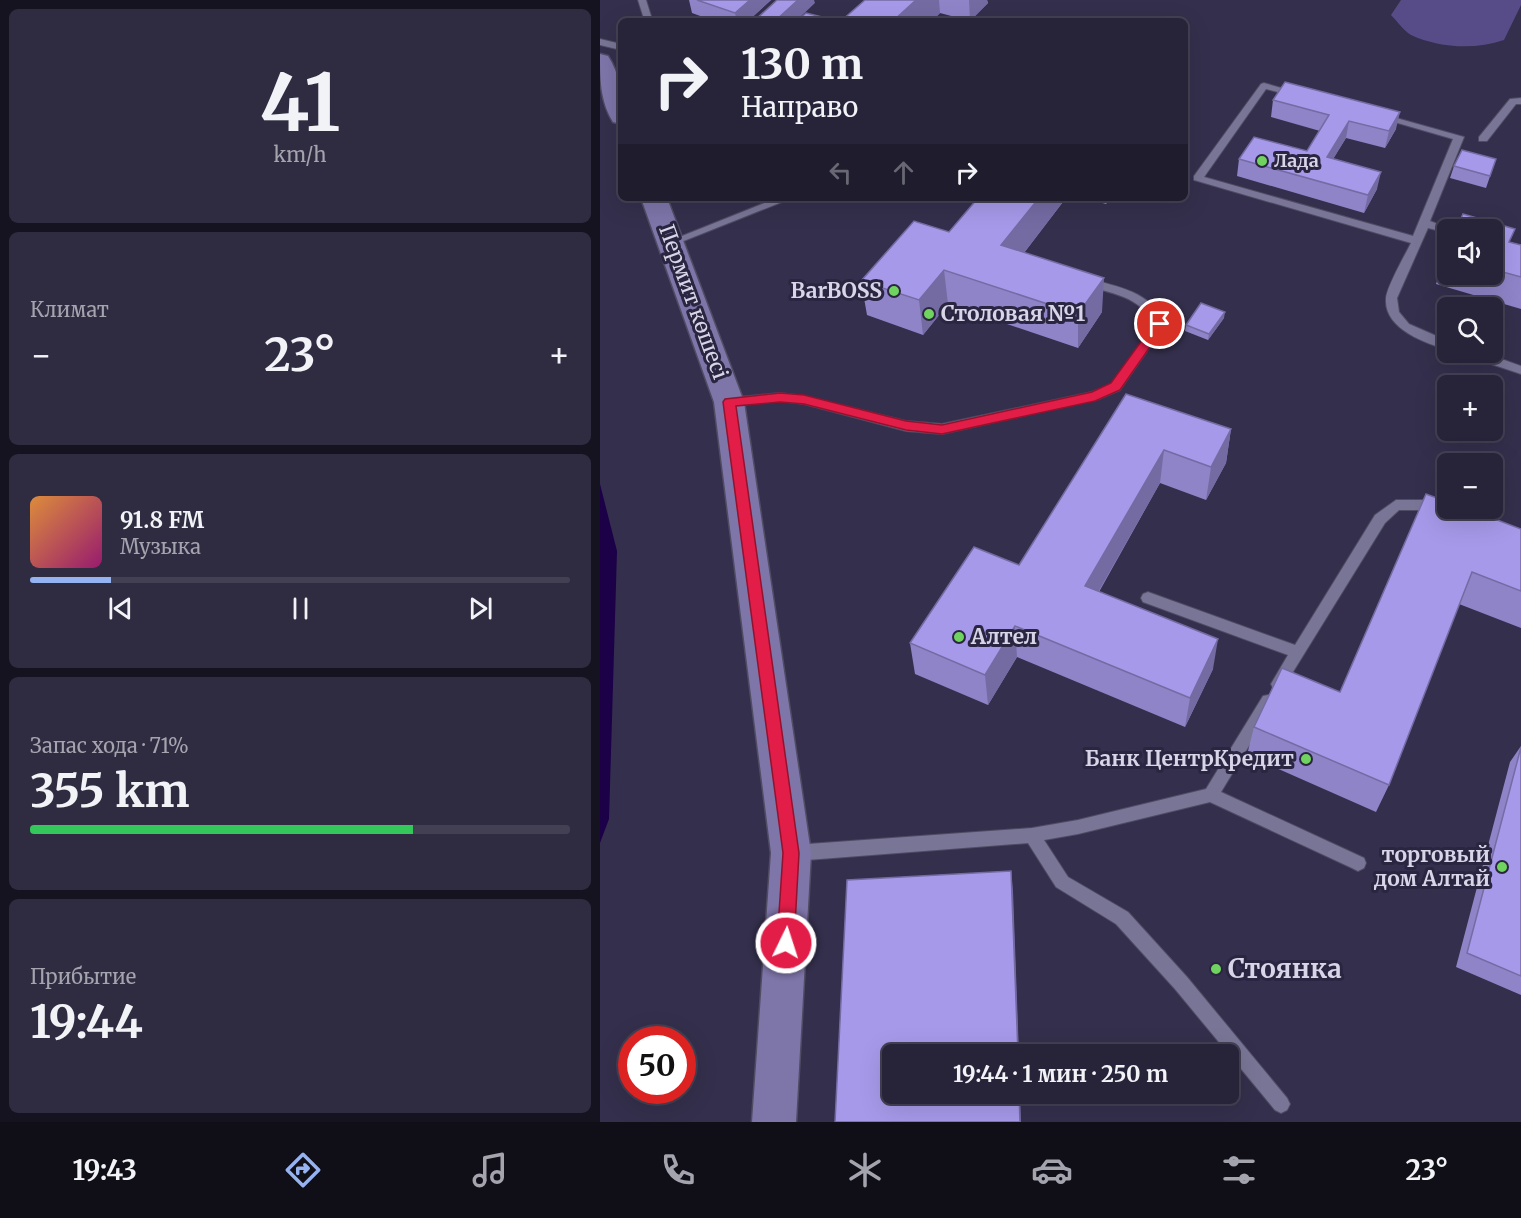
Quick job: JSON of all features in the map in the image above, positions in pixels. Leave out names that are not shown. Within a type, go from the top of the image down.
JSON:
[{"type":"main road","points":[[600,61],[618,109]]},
{"type":"main road","name":"Пермит көшесі","points":[[655,201],[729,402],[791,853],[774,1122]]},
{"type":"lane","points":[[642,0],[648,18]]},
{"type":"lane","points":[[600,42],[618,46]]},
{"type":"lane","points":[[1310,98],[1264,86],[1198,178],[1417,241]]},
{"type":"lane","points":[[1482,139],[1513,101],[1521,101]]},
{"type":"lane","points":[[1367,113],[1459,137],[1417,241],[1390,298],[1393,313],[1405,327],[1437,341]]},
{"type":"lane","points":[[672,242],[779,201]]},
{"type":"lane","points":[[1424,222],[1437,226]]},
{"type":"lane","points":[[729,402],[780,397],[804,400],[906,426],[942,429],[1095,396],[1116,387],[1160,324],[1154,309],[1139,298],[1074,279]]},
{"type":"lane","points":[[1500,363],[1521,370]]},
{"type":"lane","points":[[1211,795],[1380,519],[1396,505],[1424,505],[1437,510]]},
{"type":"lane","points":[[1148,598],[1298,651]]},
{"type":"lane","points":[[791,853],[1032,835],[1078,827],[1211,795],[1358,862]]},
{"type":"lane","points":[[1032,835],[1062,882],[1122,918],[1181,983],[1281,1104]]},
{"type":"shaded area","points":[[1401,0],[1521,0],[1521,5],[1504,40],[1481,45],[1457,46],[1433,43],[1408,33],[1391,15]]},
{"type":"shaded area","points":[[600,484],[617,551],[609,819],[600,843]]},
{"type":"building","points":[[697,0],[750,0],[735,13]]},
{"type":"building","points":[[777,0],[798,0],[778,18],[757,18]]},
{"type":"building","points":[[865,0],[916,0],[896,18],[844,18]]},
{"type":"building","points":[[806,13],[826,18],[800,18]]},
{"type":"building","points":[[1285,82],[1400,112],[1389,131],[1349,121],[1327,157],[1381,172],[1368,195],[1239,159],[1254,137],[1307,151],[1329,115],[1273,100]]},
{"type":"building","points":[[1462,150],[1496,159],[1490,176],[1454,166]]},
{"type":"building","points":[[975,201],[1037,201],[1001,245],[1104,278],[1078,314],[944,270],[919,300],[861,281],[914,221],[949,232]]},
{"type":"building","points":[[1463,214],[1480,219],[1461,219]]},
{"type":"building","points":[[1503,226],[1515,229],[1509,242],[1521,245],[1521,277],[1503,272]]},
{"type":"building","points":[[1201,303],[1225,312],[1209,334],[1186,325]]},
{"type":"building","points":[[1126,394],[1231,429],[1211,467],[1164,450],[1085,586],[1218,639],[1190,698],[1015,626],[985,675],[910,643],[974,547],[1019,565]]},
{"type":"building","points":[[1426,494],[1437,498],[1437,519],[1495,519],[1521,529],[1521,591],[1472,572],[1389,785],[1254,727],[1282,668],[1340,692]]},
{"type":"building","name":"торговый дом Алтай","points":[[1521,747],[1521,976],[1467,953]]},
{"type":"building","points":[[1011,871],[1018,1044],[882,1044],[882,1104],[1019,1104],[1020,1122],[835,1122],[847,880]]},
{"type":"place","name":"Лада","points":[[1262,161]]},
{"type":"place","name":"BarBOSS","points":[[894,291]]},
{"type":"place","name":"Столовая №1","points":[[929,314]]},
{"type":"place","name":"Алтел","points":[[959,637]]},
{"type":"place","name":"Банк ЦентрКредит","points":[[1306,759]]},
{"type":"place","name":"торговый дом Алтай","points":[[1502,867]]},
{"type":"place","name":"Стоянка","points":[[1216,969]]},
{"type":"route","points":[[786,943],[791,853],[729,402],[780,397],[804,400],[906,426],[942,429],[1095,396],[1116,387],[1160,324]]}]
